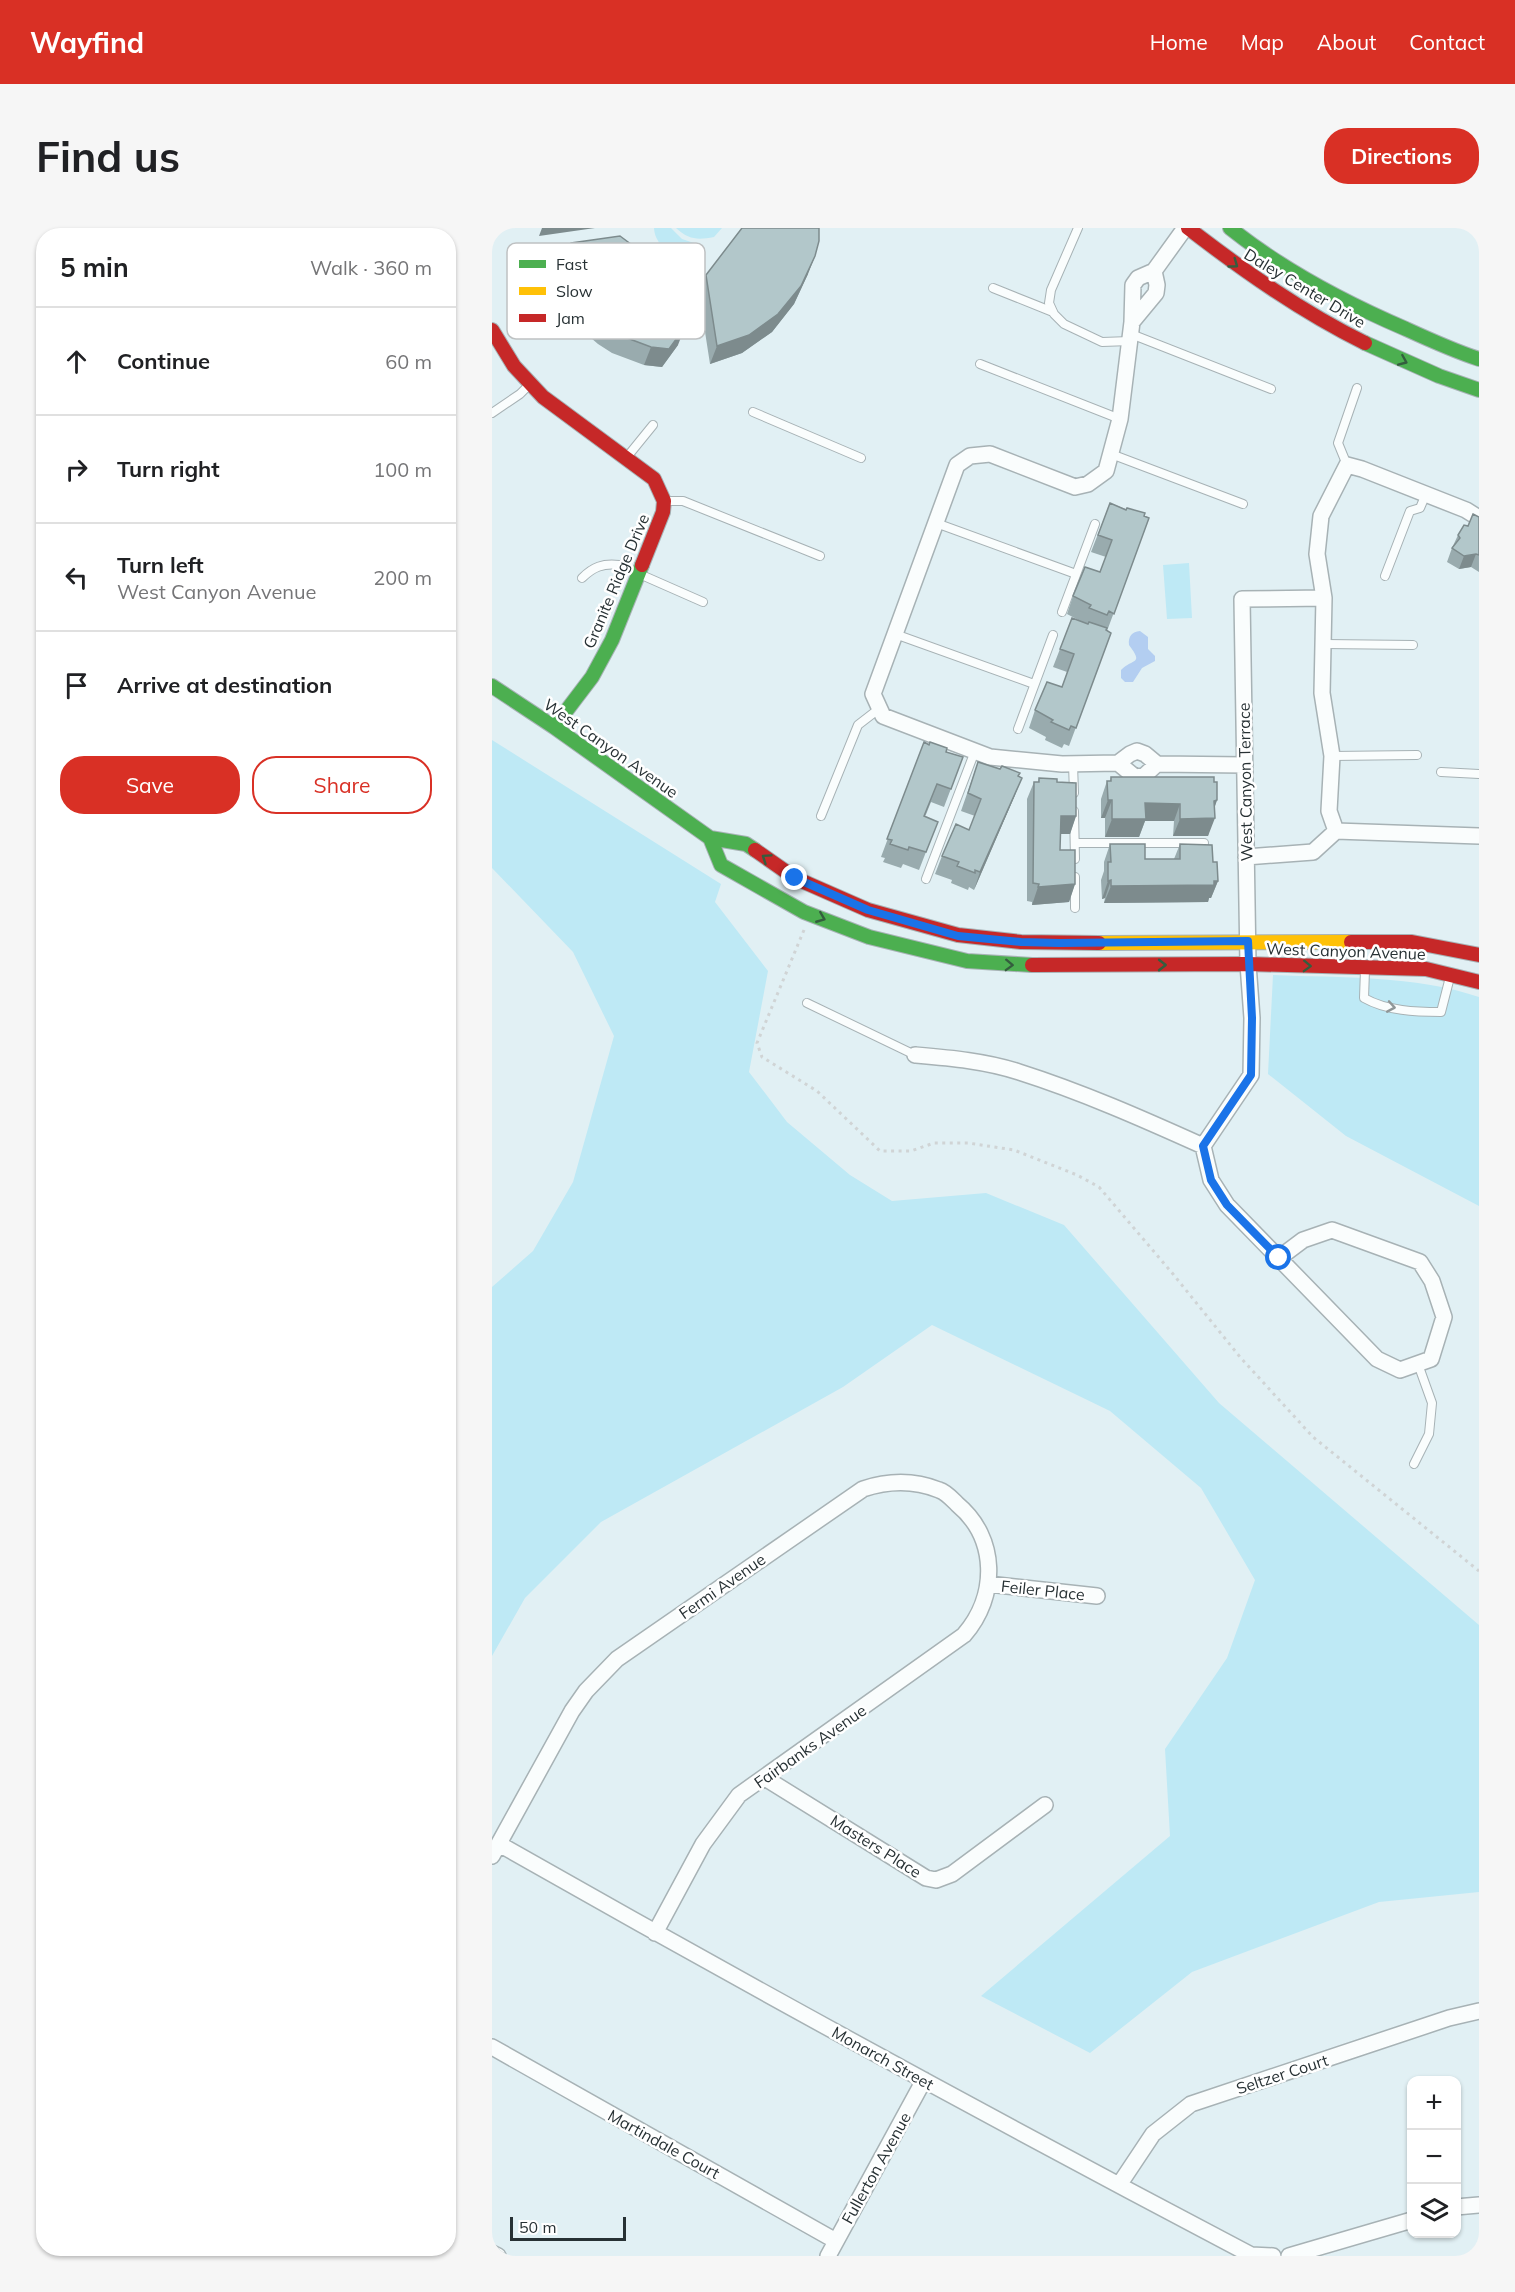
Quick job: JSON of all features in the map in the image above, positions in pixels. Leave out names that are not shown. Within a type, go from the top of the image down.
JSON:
[{"type":"street","points":[[1187,228],[1154,271],[1138,278],[1133,285],[1131,332],[1120,419],[1106,471],[1088,484],[1074,487],[990,454],[970,456],[957,465],[873,694],[883,716],[990,757],[1074,764],[1118,763],[1137,751],[1145,754],[1157,764],[1245,765]]},
{"type":"street","name":"Daley Center Drive","points":[[1187,228],[1266,287],[1322,322],[1376,349],[1450,381],[1479,390]]},
{"type":"street","name":"Daley Center Drive","points":[[1230,228],[1281,265],[1349,302],[1479,359]]},
{"type":"street","points":[[1131,332],[1158,290],[1154,271]]},
{"type":"street","name":"Granite Ridge Drive","points":[[492,330],[498,343],[543,397],[654,479],[664,501],[663,512],[612,640],[592,677],[554,727]]},
{"type":"street","points":[[1336,831],[1329,811],[1332,756],[1322,693],[1325,644],[1324,598],[1317,554],[1320,516],[1347,465],[1466,510],[1479,518]]},
{"type":"street","name":"West Canyon Terrace","points":[[1203,1146],[1251,1075],[1252,1018],[1248,964],[1242,599],[1324,598]]},
{"type":"street","name":"West Canyon Avenue","points":[[492,686],[554,727],[710,838],[746,844],[795,878],[868,910],[958,936],[1059,943],[1412,942],[1479,955]]},
{"type":"street","points":[[1118,763],[1135,777],[1144,776],[1157,764]]},
{"type":"street","points":[[1246,857],[1313,852],[1336,831],[1479,837]]},
{"type":"street","name":"West Canyon Avenue","points":[[710,838],[721,865],[812,915],[869,938],[967,961],[1008,965],[1248,964],[1426,969],[1479,982]]},
{"type":"street","points":[[915,1054],[964,1060],[1018,1071],[1125,1111],[1203,1146],[1211,1180],[1227,1205],[1377,1359],[1400,1370],[1431,1359],[1444,1317],[1432,1281],[1420,1262],[1332,1230],[1303,1240],[1279,1258]]},
{"type":"street","name":"Fermi Avenue","points":[[495,1850],[572,1711],[586,1691],[617,1659],[862,1489],[881,1483],[905,1483],[941,1490],[967,1512],[984,1539],[989,1556],[988,1584]]},
{"type":"street","name":"Feiler Place","points":[[988,1584],[1097,1596]]},
{"type":"street","name":"Fairbanks Avenue","points":[[655,1933],[703,1844],[739,1795],[964,1635],[976,1622],[988,1584]]},
{"type":"street","name":"Masters Place","points":[[765,1778],[926,1878],[936,1880],[952,1874],[1045,1805]]},
{"type":"street","name":"Monarch Street","points":[[495,1850],[655,1933],[1251,2255],[1273,2256]]},
{"type":"street","name":"Seltzer Court","points":[[1119,2185],[1153,2134],[1191,2104],[1449,2018],[1479,2011]]},
{"type":"street","name":"Martindale Court","points":[[492,2047],[836,2241]]},
{"type":"street","name":"Fullerton Avenue","points":[[828,2256],[924,2080]]},
{"type":"street","points":[[1461,2207],[1479,2205]]},
{"type":"street","points":[[1290,2256],[1407,2221]]},
{"type":"street","points":[[492,2253],[498,2256]]},
{"type":"lane","points":[[1078,228],[1051,290],[1049,303],[1053,312],[1064,324],[1102,342],[1131,332],[1271,388]]},
{"type":"lane","points":[[993,288],[1053,312]]},
{"type":"lane","points":[[980,364],[1120,419]]},
{"type":"lane","points":[[492,413],[520,394],[530,383]]},
{"type":"lane","points":[[1347,465],[1338,443],[1357,388]]},
{"type":"lane","points":[[753,412],[861,458]]},
{"type":"lane","points":[[626,459],[653,425]]},
{"type":"lane","points":[[1111,454],[1244,504]]},
{"type":"lane","points":[[1385,576],[1410,511],[1420,508],[1426,494]]},
{"type":"lane","points":[[664,501],[683,501],[820,556]]},
{"type":"lane","points":[[936,523],[1076,574]]},
{"type":"lane","points":[[1062,612],[1095,524]]},
{"type":"lane","points":[[582,578],[589,571],[606,564],[619,565],[703,602]]},
{"type":"lane","points":[[895,634],[1035,684]]},
{"type":"lane","points":[[1018,729],[1053,635]]},
{"type":"lane","points":[[1325,644],[1413,645]]},
{"type":"lane","points":[[821,816],[858,725],[880,708]]},
{"type":"lane","points":[[926,879],[975,751]]},
{"type":"lane","points":[[1332,756],[1417,755]]},
{"type":"lane","points":[[1074,764],[1075,908]]},
{"type":"lane","points":[[1441,772],[1479,774]]},
{"type":"lane","points":[[1075,843],[1204,843]]},
{"type":"lane","points":[[1365,968],[1364,999],[1375,1004],[1418,1012],[1441,1012],[1450,975]]},
{"type":"lane","points":[[807,1003],[915,1054]]},
{"type":"lane","points":[[1414,1464],[1429,1434],[1432,1403],[1418,1364]]},
{"type":"path","points":[[812,915],[757,1043],[762,1057],[817,1091],[880,1151],[911,1151],[934,1143],[968,1143],[1014,1150],[1077,1175],[1098,1187],[1240,1357],[1313,1437],[1479,1571]]},
{"type":"shaded area","points":[[654,228],[671,228],[682,239],[694,243],[660,243]]},
{"type":"shaded area","points":[[676,228],[722,228],[714,237],[698,239],[685,235]]},
{"type":"shaded area","points":[[1189,563],[1192,618],[1167,619],[1163,565]]},
{"type":"shaded area","points":[[1140,631],[1148,637],[1148,649],[1155,656],[1155,661],[1142,668],[1133,682],[1125,682],[1121,678],[1121,670],[1136,659],[1129,645],[1129,639],[1133,633]]},
{"type":"shaded area","points":[[492,740],[721,884],[715,902],[768,971],[749,1072],[787,1122],[850,1175],[892,1201],[986,1193],[1064,1225],[1219,1403],[1479,1625],[1479,1892],[1379,1902],[1192,1972],[1090,2053],[981,1996],[1170,1836],[1165,1749],[1227,1658],[1255,1580],[1201,1488],[1110,1411],[932,1325],[843,1387],[601,1522],[525,1598],[492,1656],[492,1287],[533,1251],[573,1182],[614,1036],[573,952],[492,868]]},
{"type":"shaded area","points":[[1273,975],[1403,981],[1479,997],[1479,1206],[1346,1136],[1268,1074]]},
{"type":"building","points":[[742,228],[819,228],[819,241],[815,256],[801,286],[778,314],[749,335],[717,346],[706,275]]},
{"type":"building","points":[[620,236],[629,243],[571,243]]},
{"type":"building","points":[[630,339],[676,339],[669,349],[651,347]]},
{"type":"building","points":[[1110,503],[1126,510],[1127,508],[1145,513],[1144,516],[1149,518],[1114,614],[1109,611],[1107,615],[1089,608],[1091,605],[1073,596],[1085,567],[1100,572],[1112,540],[1098,535]]},
{"type":"building","points":[[1473,514],[1479,517],[1479,555],[1464,556],[1452,548],[1460,538],[1458,535],[1464,525],[1468,526]]},
{"type":"building","points":[[1072,618],[1107,628],[1106,630],[1111,633],[1076,728],[1071,726],[1069,730],[1051,722],[1053,720],[1035,710],[1047,682],[1062,687],[1074,654],[1060,649]]},
{"type":"building","points":[[924,742],[947,748],[946,752],[963,757],[951,789],[937,784],[924,816],[938,822],[926,852],[909,847],[908,850],[890,844],[892,840],[887,839]]},
{"type":"building","points":[[978,762],[1000,769],[1002,766],[1020,773],[1018,776],[1022,778],[980,872],[975,870],[975,873],[957,866],[959,862],[942,856],[956,824],[969,830],[981,799],[968,793]]},
{"type":"building","points":[[1111,777],[1214,777],[1214,782],[1217,782],[1217,800],[1214,801],[1215,818],[1180,819],[1180,804],[1145,803],[1146,819],[1112,819],[1112,800],[1108,800],[1107,781],[1111,781]]},
{"type":"building","points":[[1039,778],[1076,783],[1076,816],[1061,816],[1060,850],[1075,850],[1075,884],[1038,887],[1039,884],[1033,883],[1034,782],[1039,782]]},
{"type":"building","points":[[1110,844],[1145,844],[1145,859],[1180,859],[1180,844],[1212,845],[1213,862],[1217,862],[1218,881],[1214,881],[1214,885],[1111,886],[1111,880],[1108,881],[1108,862],[1111,862]]},
{"type":"traffic: fast","points":[[1230,228],[1271,258],[1337,297],[1433,341],[1479,359]]},
{"type":"traffic: fast","points":[[1365,343],[1439,376],[1479,390]]},
{"type":"traffic: fast","points":[[554,727],[592,677],[612,640],[642,565]]},
{"type":"traffic: fast","points":[[492,686],[554,727],[710,838],[746,844],[755,850]]},
{"type":"traffic: fast","points":[[710,838],[721,865],[804,912],[869,937],[967,961],[1032,965]]},
{"type":"traffic: slow","points":[[1099,943],[1351,942]]},
{"type":"traffic: jam","points":[[1188,228],[1274,290],[1365,343]]},
{"type":"traffic: jam","points":[[492,330],[514,366],[543,397],[654,479],[664,501],[663,512],[642,565]]},
{"type":"traffic: jam","points":[[755,850],[795,878],[868,910],[958,935],[1021,942],[1099,943]]},
{"type":"traffic: jam","points":[[1351,942],[1412,942],[1479,955]]},
{"type":"traffic: jam","points":[[1032,965],[1248,964],[1426,969],[1479,982]]},
{"type":"route","points":[[795,878],[868,910],[958,936],[1059,943],[1149,944],[1248,941],[1252,1018],[1251,1075],[1203,1146],[1211,1180],[1227,1205],[1279,1258]]}]
